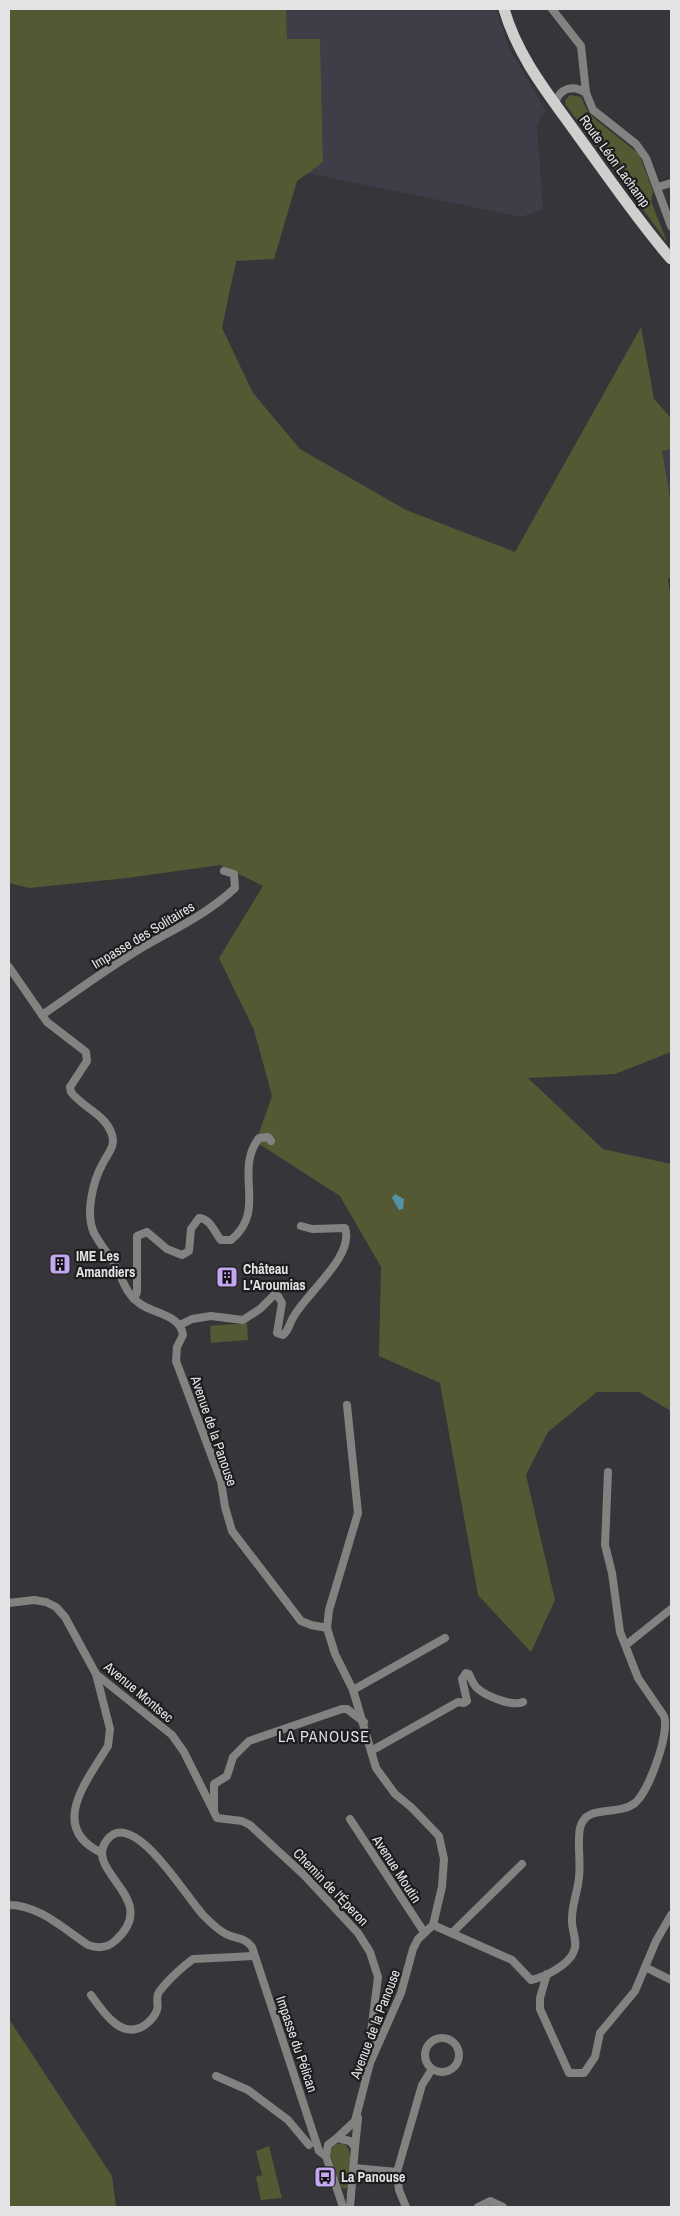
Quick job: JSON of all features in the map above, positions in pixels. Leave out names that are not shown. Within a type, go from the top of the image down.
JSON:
[{"type":"main road","name":"Route Léon Lachamp","points":[[504,9],[517,45],[555,103],[638,219],[671,259]]},
{"type":"street","points":[[552,9],[581,46],[586,93]]},
{"type":"street","name":"Route Léon Lachamp","points":[[555,103],[560,93],[570,88],[581,89],[586,93],[593,110],[599,117],[636,144],[646,158],[671,226]]},
{"type":"street","points":[[658,187],[671,183]]},
{"type":"street","name":"Impasse des Solitaires","points":[[42,1015],[140,950],[187,925],[227,895],[235,888],[236,880],[234,874],[224,871]]},
{"type":"street","points":[[9,967],[42,1015],[57,1031],[86,1052],[88,1057],[70,1087],[71,1092],[106,1123],[113,1137],[111,1152],[102,1163],[92,1197],[91,1226],[116,1266],[125,1288],[134,1299],[180,1326],[192,1319],[211,1316],[244,1320],[260,1309],[274,1295],[278,1296],[282,1303],[278,1333],[283,1335],[289,1330],[293,1317],[334,1265],[345,1248],[348,1237],[346,1228],[312,1229],[302,1226]]},
{"type":"street","points":[[134,1299],[137,1292],[137,1236],[147,1232],[166,1249],[182,1255],[189,1251],[194,1223],[199,1218],[203,1218],[208,1221],[221,1240],[230,1240],[243,1228],[251,1197],[248,1180],[251,1150],[259,1138],[268,1137],[271,1141]]},
{"type":"street","name":"Avenue de la Panouse","points":[[180,1326],[183,1335],[177,1347],[176,1361],[221,1481],[225,1507],[232,1531],[301,1620],[311,1625],[327,1628]]},
{"type":"street","points":[[347,1405],[358,1513],[329,1610],[327,1628],[335,1654],[353,1690],[364,1722],[376,1768],[385,1782],[434,1829],[442,1845],[442,1888],[433,1925],[512,1960],[528,1979],[536,1979],[547,1974],[565,1963],[574,1953],[576,1946],[572,1921],[580,1875],[580,1826],[589,1815],[596,1812],[621,1811],[640,1798],[657,1759],[666,1722],[638,1678],[617,1619],[615,1588],[604,1545],[608,1472]]},
{"type":"street","name":"Avenue Montsec","points":[[9,1602],[34,1600],[46,1602],[56,1607],[65,1617],[96,1674],[172,1735],[184,1752],[214,1813]]},
{"type":"street","points":[[626,1645],[671,1609]]},
{"type":"street","points":[[353,1690],[445,1638]]},
{"type":"street","points":[[371,1751],[458,1702],[464,1703],[467,1701],[462,1679],[466,1673],[469,1674],[472,1682],[481,1690],[513,1704],[523,1702]]},
{"type":"street","points":[[96,1674],[110,1737],[108,1746],[79,1795],[74,1821],[78,1836],[88,1847],[102,1853]]},
{"type":"street","points":[[214,1813],[214,1784],[227,1776],[233,1757],[249,1741],[342,1709],[347,1709],[364,1722]]},
{"type":"street","name":"Chemin de l'Éperon","points":[[214,1813],[221,1819],[242,1821],[250,1825],[297,1869],[358,1933],[370,1952],[378,1977],[371,2032],[377,2045]]},
{"type":"street","name":"Avenue Moutin","points":[[350,1819],[424,1932]]},
{"type":"street","points":[[9,1905],[19,1905],[35,1910],[95,1948],[108,1946],[126,1930],[132,1913],[128,1901],[104,1861],[102,1853],[108,1838],[124,1834],[139,1840],[174,1874],[202,1915],[226,1934],[248,1942],[254,1956],[193,1959],[160,1991],[157,1998],[157,2011],[148,2023],[135,2030],[128,2031],[118,2026],[102,2011],[91,1995]]},
{"type":"street","points":[[452,1933],[522,1864]]},
{"type":"street","points":[[547,1974],[540,1998],[542,2017],[569,2073],[577,2075],[584,2073],[591,2065],[600,2033],[635,1991],[671,1915]]},
{"type":"street","name":"Avenue de la Panouse","points":[[328,2145],[353,2125],[370,2063],[402,1993],[413,1949],[424,1932],[433,1925]]},
{"type":"street","name":"Impasse du Pélican","points":[[254,1956],[313,2143],[319,2152],[326,2156]]},
{"type":"street","points":[[645,1967],[671,1980]]},
{"type":"street","points":[[441,2038],[452,2042],[459,2051],[454,2068],[443,2072],[432,2069],[425,2054],[430,2043],[441,2038]]},
{"type":"street","points":[[406,2207],[399,2190],[397,2172],[422,2085],[432,2069]]},
{"type":"street","points":[[216,2076],[248,2090],[288,2120],[313,2143],[328,2145],[326,2156],[343,2207]]},
{"type":"street","points":[[350,2207],[358,2111]]},
{"type":"street","points":[[337,2138],[350,2141],[355,2147]]},
{"type":"street","points":[[354,2168],[397,2172]]},
{"type":"street","points":[[339,2191],[346,2192],[351,2189]]},
{"type":"street","points":[[478,2207],[490,2201],[503,2207]]},
{"type":"shaded area","points":[[286,9],[496,9],[509,48],[546,111],[541,115],[537,128],[543,209],[521,217],[307,173],[323,162],[320,39],[287,39]]},
{"type":"shaded area","points":[[671,449],[671,502],[662,451]]},
{"type":"green space","points":[[9,9],[286,9],[287,39],[320,39],[323,162],[297,181],[274,259],[236,261],[222,328],[253,393],[300,449],[406,510],[515,552],[641,327],[654,399],[671,418],[671,449],[662,451],[671,502],[671,577],[668,579],[671,599],[671,1052],[615,1074],[528,1078],[603,1149],[671,1164],[671,1411],[639,1392],[597,1392],[548,1432],[526,1475],[555,1600],[531,1652],[478,1595],[440,1383],[379,1356],[381,1267],[340,1196],[256,1142],[272,1096],[254,1030],[219,958],[263,886],[220,865],[127,878],[29,888],[9,883]]},
{"type":"green space","points":[[570,95],[581,97],[588,112],[595,119],[639,154],[653,191],[651,201],[667,242],[566,105],[565,101]]},
{"type":"green space","points":[[247,1323],[248,1340],[211,1343],[210,1326]]},
{"type":"green space","points":[[9,2019],[112,2176],[116,2207],[9,2207]]},
{"type":"green space","points":[[343,2143],[347,2146],[350,2157],[348,2186],[345,2189],[341,2187],[330,2153],[334,2145]]},
{"type":"green space","points":[[269,2146],[282,2198],[261,2200],[256,2177],[262,2175],[256,2151]]},
{"type":"water","points":[[395,1194],[404,1199],[403,1209],[399,1210],[392,1198]]},
{"type":"place","name":"IME Les Amandiers","points":[[60,1264]]},
{"type":"place","name":"Château L'Aroumias","points":[[227,1277]]},
{"type":"place","name":"La Panouse","points":[[325,2177]]},
{"type":"district","name":"LA PANOUSE","points":[[324,1736]]}]
